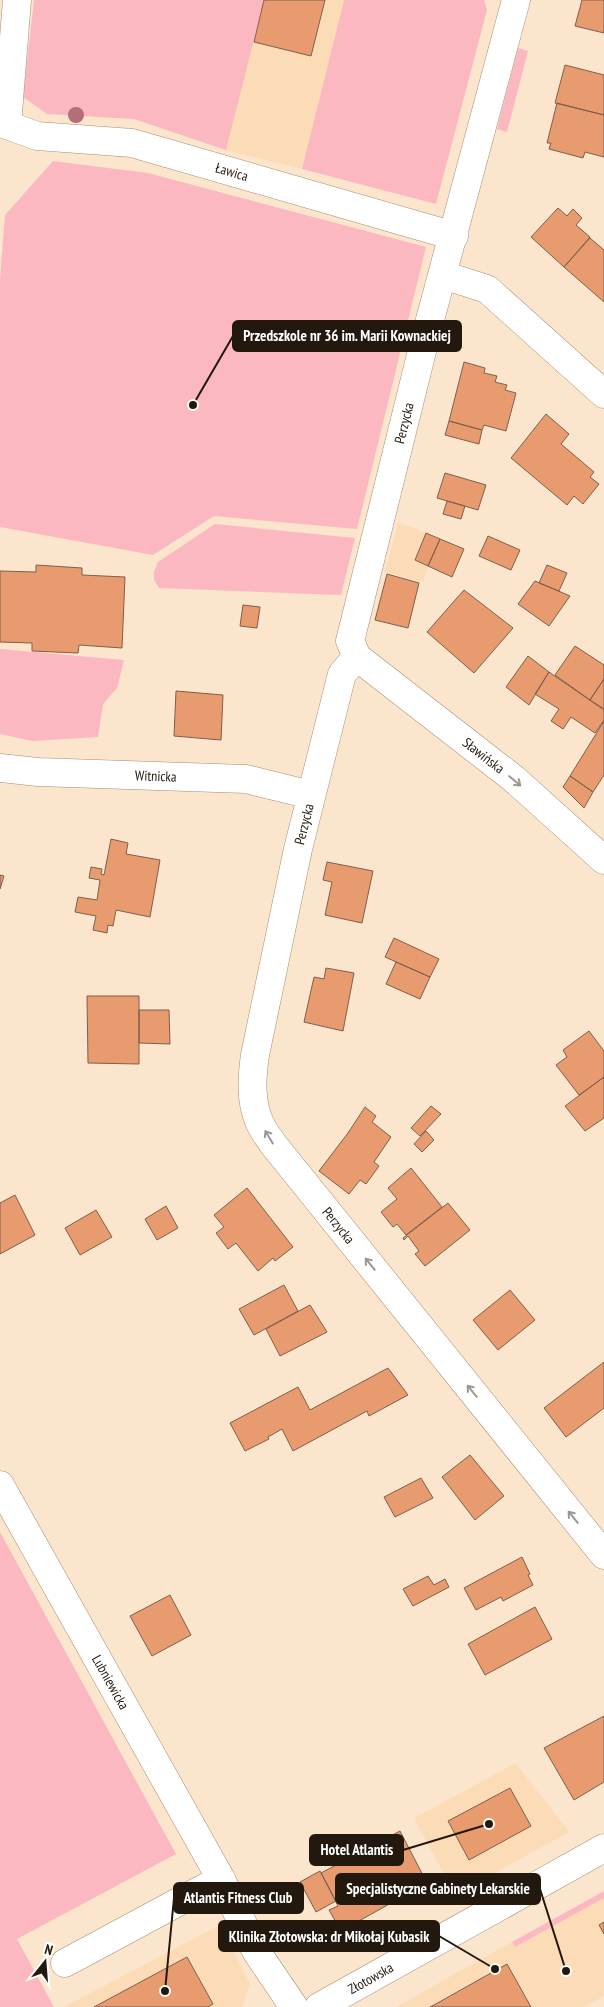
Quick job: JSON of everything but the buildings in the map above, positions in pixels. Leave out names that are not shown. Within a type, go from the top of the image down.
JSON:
[{"type":"street","points":[[3,127],[16,0]]},
{"type":"street","name":"Perzycka","points":[[516,0],[427,331],[350,640],[357,657],[342,674],[298,849],[255,1055],[252,1077],[253,1100],[259,1121],[279,1152],[604,1555]]},
{"type":"street","name":"Ławica","points":[[3,127],[37,136],[132,143],[454,236]]},
{"type":"street","points":[[443,275],[487,289],[604,394]]},
{"type":"street","name":"Sławińska","points":[[357,657],[464,739],[562,821],[604,860]]},
{"type":"street","name":"Witnicka","points":[[0,768],[38,772],[246,779],[311,795]]},
{"type":"street","name":"Lubniewicka","points":[[0,1485],[220,1879],[256,1951],[294,2007]]},
{"type":"street","name":"Złotowska","points":[[319,2007],[604,1848]]},
{"type":"street","points":[[65,1963],[220,1879]]},
{"type":"shaded area","points":[[34,0],[264,0],[226,150],[134,119],[47,114],[23,97]]},
{"type":"shaded area","points":[[264,0],[344,0],[302,169],[226,150]]},
{"type":"shaded area","points":[[344,0],[484,0],[487,10],[436,204],[302,169]]},
{"type":"shaded area","points":[[518,48],[528,51],[507,132],[497,129]]},
{"type":"shaded area","points":[[53,161],[148,173],[426,247],[357,529],[214,516],[153,555],[0,527],[0,280],[5,215]]},
{"type":"shaded area","points":[[398,523],[440,539],[428,565],[423,582],[385,572]]},
{"type":"shaded area","points":[[215,524],[355,538],[341,595],[159,588],[154,580],[154,572],[158,562]]},
{"type":"shaded area","points":[[0,649],[124,660],[117,688],[103,704],[98,737],[32,741],[0,734]]},
{"type":"shaded area","points":[[0,1532],[176,1854],[17,1939],[54,2007],[0,2007]]},
{"type":"shaded area","points":[[516,1763],[569,1832],[455,1895],[414,1818]]},
{"type":"shaded area","points":[[604,1891],[604,1898],[515,1947],[512,1942]]},
{"type":"shaded area","points":[[604,1898],[604,1996],[584,2007],[396,2007],[512,1942],[515,1947]]},
{"type":"shaded area","points":[[220,1925],[250,1983],[242,2007],[64,2007]]},
{"type":"place","name":"Przedszkole nr 36 im. Marii Kownackiej","points":[[193,405]]},
{"type":"place","name":"Hotel Atlantis","points":[[489,1824]]},
{"type":"place","name":"Klinika Złotowska: dr Mikołaj Kubasik","points":[[495,1969]]},
{"type":"place","name":"Specjalistyczne Gabinety Lekarskie","points":[[566,1971]]},
{"type":"place","name":"Atlantis Fitness Club","points":[[165,1991]]}]
